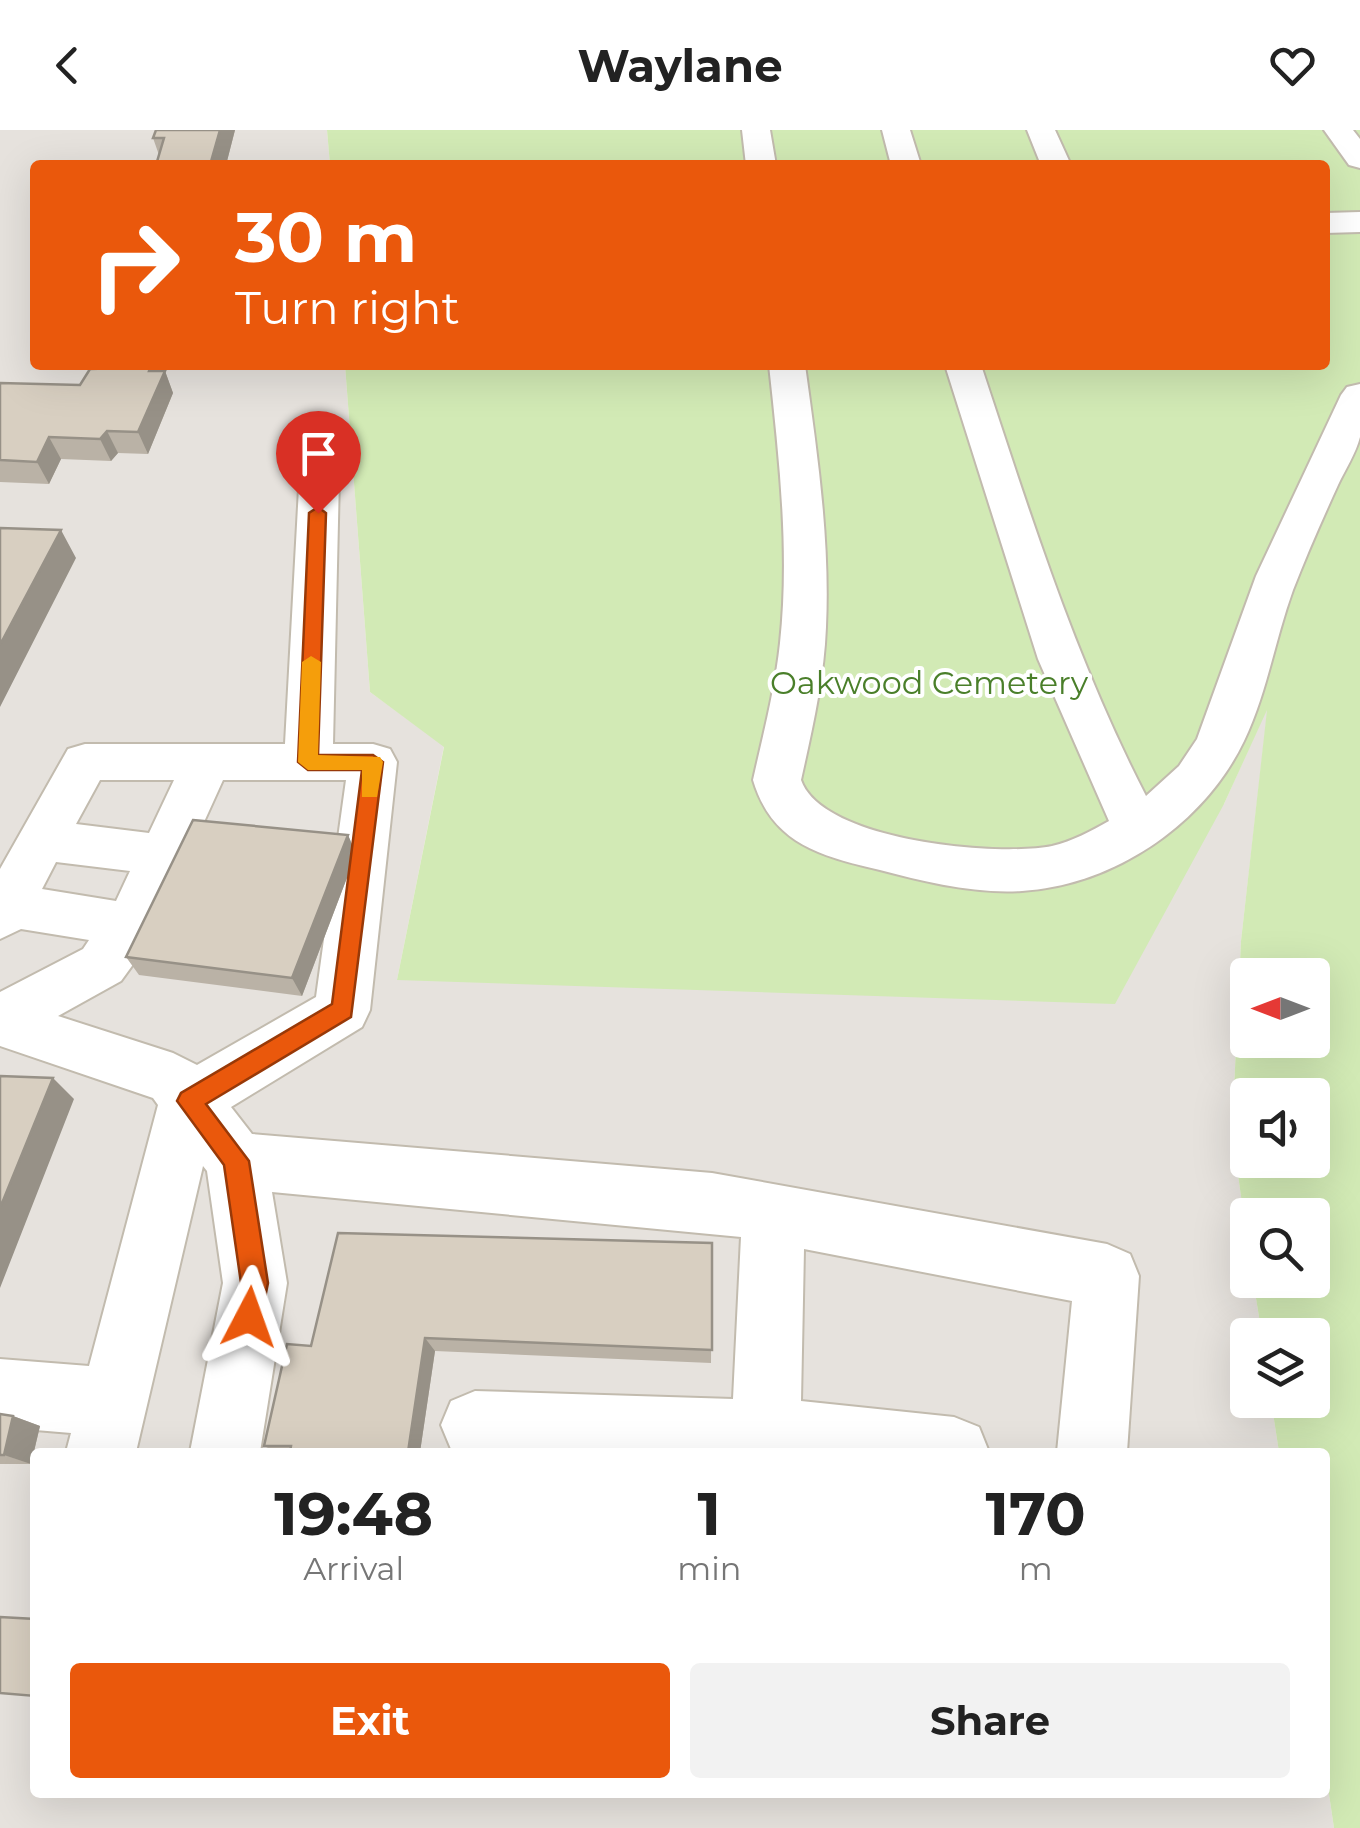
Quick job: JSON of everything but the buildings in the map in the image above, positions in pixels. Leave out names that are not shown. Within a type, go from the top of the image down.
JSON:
[{"type":"lane","points":[[756,130],[760,160]]},
{"type":"lane","points":[[896,130],[905,160]]},
{"type":"lane","points":[[1040,130],[1054,160]]},
{"type":"lane","points":[[1338,130],[1360,159]]},
{"type":"lane","points":[[1330,223],[1360,222]]},
{"type":"lane","points":[[788,370],[803,491],[806,568],[804,632],[777,780],[780,796],[790,814],[810,826],[870,848],[953,868],[1008,873],[1042,872],[1073,864],[1138,828],[1195,784],[1223,736],[1266,604],[1322,470],[1360,396]]},
{"type":"lane","points":[[965,370],[1022,559],[1101,760],[1138,828]]},
{"type":"lane","points":[[308,762],[321,433]]},
{"type":"lane","points":[[0,1393],[108,1428],[190,1101],[342,1010],[373,762],[85,762],[3,911],[131,926]]},
{"type":"lane","points":[[0,1021],[102,965],[131,926],[207,762]]},
{"type":"lane","points":[[42,840],[164,855]]},
{"type":"lane","points":[[0,1021],[173,1079],[236,1161],[255,1283],[226,1448]]},
{"type":"lane","points":[[236,1161],[712,1202],[1107,1276],[1092,1448]]},
{"type":"lane","points":[[766,1435],[773,1214]]},
{"type":"lane","points":[[475,1425],[766,1435],[887,1448]]},
{"type":"shaded area","points":[[0,130],[327,130],[330,160],[30,160],[30,370],[345,370],[370,692],[444,746],[397,980],[1224,804],[1268,706],[1240,958],[1230,958],[1230,1058],[1235,1058],[1235,1078],[1230,1078],[1230,1178],[1238,1178],[1241,1198],[1230,1198],[1230,1298],[1256,1298],[1259,1318],[1230,1318],[1230,1418],[1274,1418],[1278,1448],[30,1448],[30,1798],[1330,1798],[1334,1828],[0,1828]]},
{"type":"green space","name":"Oakwood Cemetery","points":[[327,130],[1360,130],[1360,1828],[1334,1828],[1330,1798],[1330,1448],[1278,1448],[1274,1418],[1330,1418],[1330,1318],[1259,1318],[1256,1298],[1330,1298],[1330,1198],[1241,1198],[1238,1178],[1330,1178],[1330,1078],[1235,1078],[1235,1058],[1330,1058],[1330,958],[1240,958],[1267,710],[1224,804],[1115,1004],[397,980],[444,747],[370,692],[345,370],[1330,370],[1330,160],[330,160]]},
{"type":"slow traffic","points":[[311,662],[308,762],[373,762],[369,792]]},
{"type":"route","points":[[249,1317],[255,1283],[236,1161],[190,1101],[342,1010],[373,762],[308,762],[318,513]]}]
